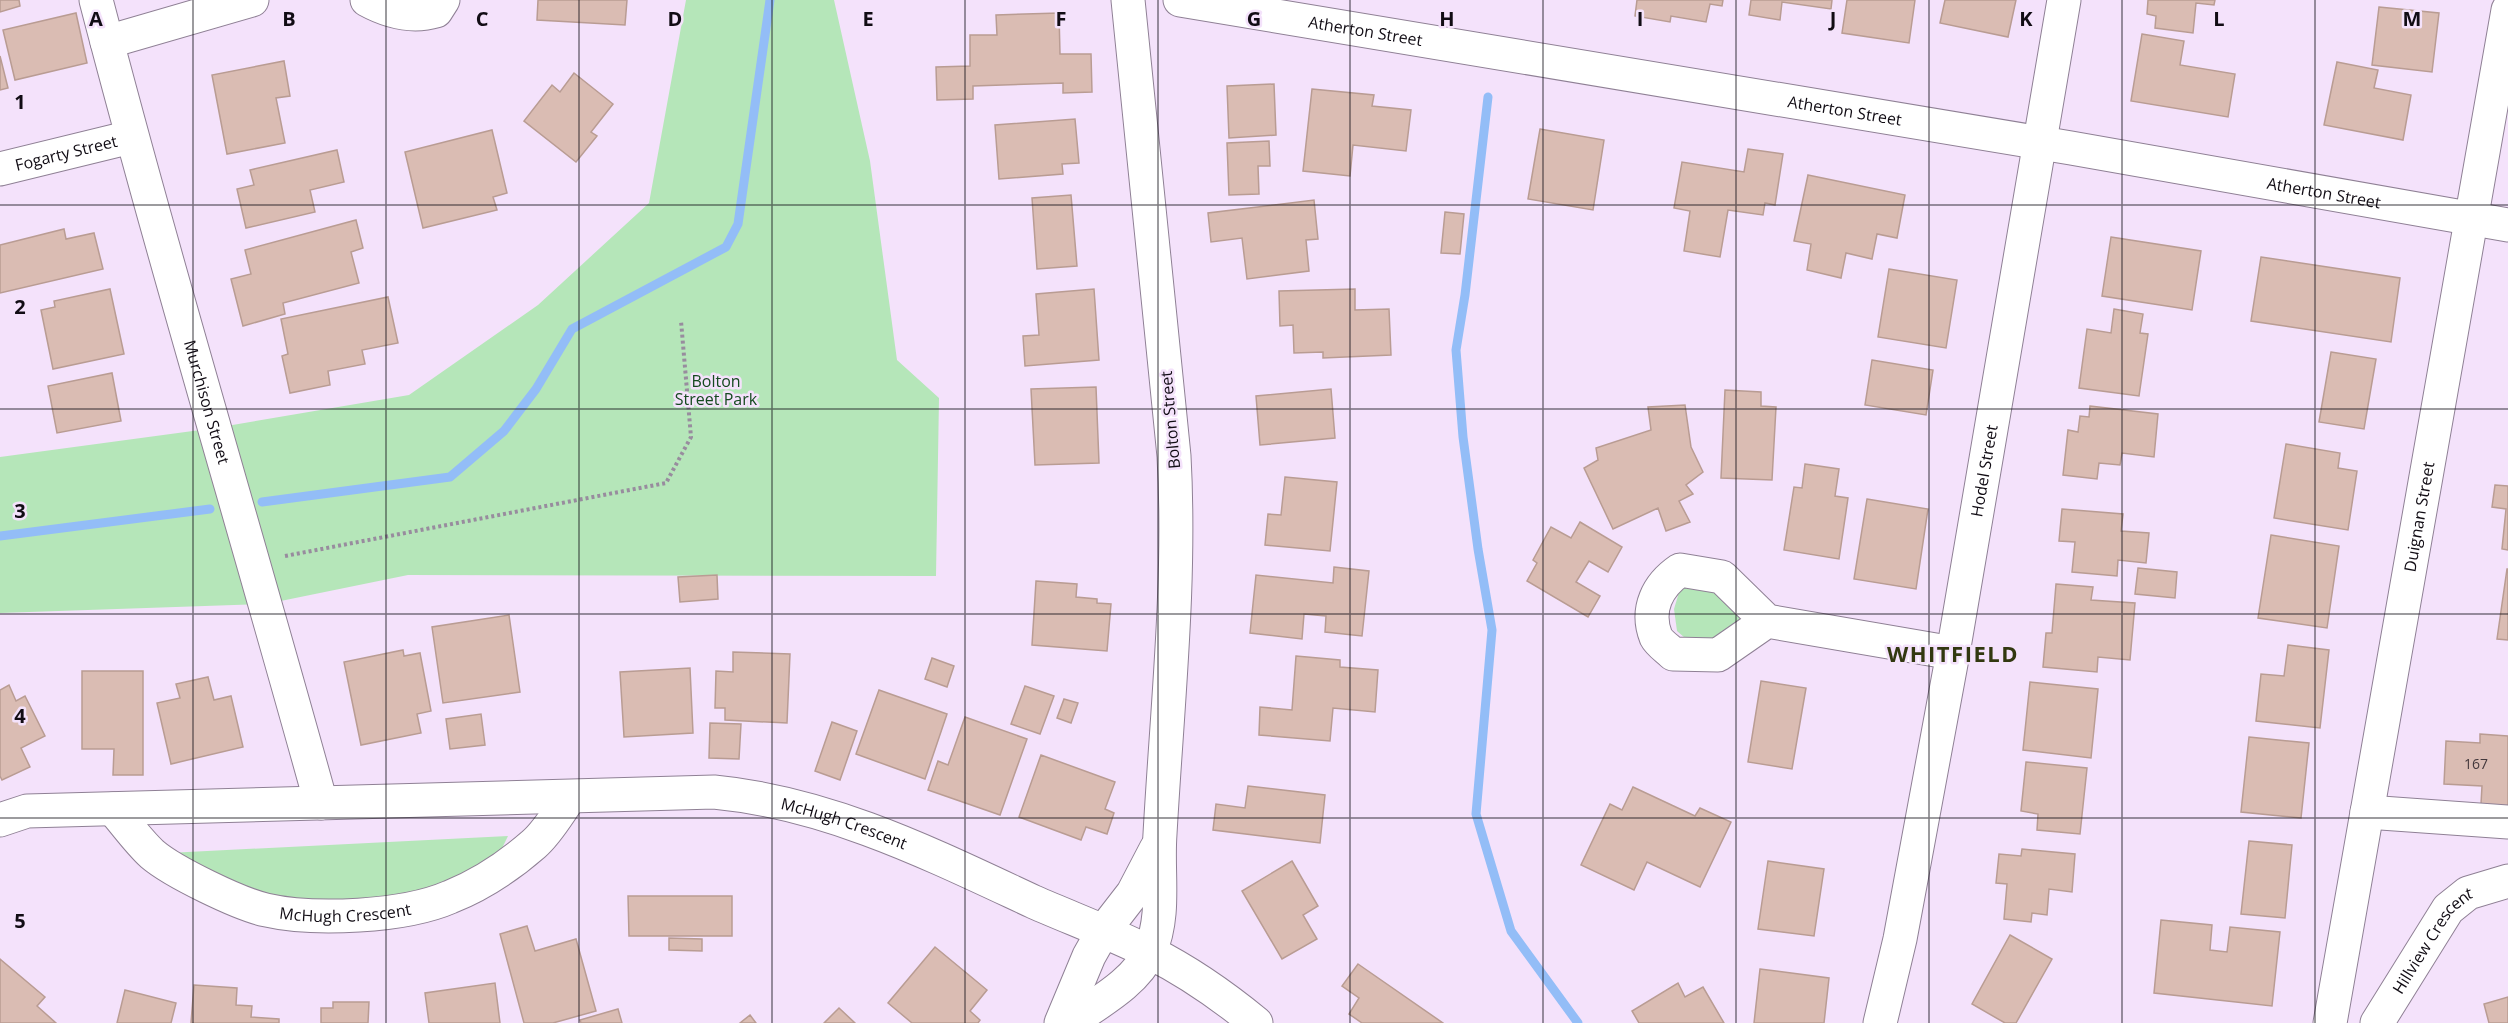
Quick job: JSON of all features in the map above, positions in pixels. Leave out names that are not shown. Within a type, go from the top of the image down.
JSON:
[{"type":"street","name":"Murchison Street","points":[[96,0],[131,137],[321,803]]},
{"type":"street","points":[[107,42],[252,0]]},
{"type":"street","points":[[367,0],[380,7],[422,16],[436,11],[443,0]]},
{"type":"street","name":"Atherton Street","points":[[1128,2],[1179,0],[2039,142],[2508,225]]},
{"type":"street","name":"Hodel Street","points":[[1880,1023],[1900,939],[1953,652],[2064,0]]},
{"type":"street","name":"Bolton Street","points":[[1128,2],[1174,456],[1177,516],[1159,842],[1159,927],[1150,952]]},
{"type":"street","name":"Duignan Street","points":[[2330,1023],[2508,10]]},
{"type":"street","name":"Fogarty Street","points":[[0,170],[131,137]]},
{"type":"street","points":[[1767,621],[1953,652]]},
{"type":"street","name":"McHugh Crescent","points":[[9,812],[714,792],[757,796],[824,813],[900,840],[1102,933]]},
{"type":"street","name":"McHugh Crescent","points":[[113,809],[153,854],[202,884],[265,910],[312,916],[358,915],[405,909],[449,898],[506,866],[537,842],[570,797]]},
{"type":"street","points":[[2367,812],[2508,822]]},
{"type":"street","name":"Bolton Street","points":[[1102,933],[1133,893],[1159,842]]},
{"type":"street","name":"Hillview Crescent","points":[[2377,1023],[2448,909],[2468,893],[2508,881]]},
{"type":"street","points":[[1061,1023],[1089,956],[1102,933],[1150,952],[1201,981],[1256,1023]]},
{"type":"street","name":"Hodel Street","points":[[1900,939],[1900,983],[1905,1023]]},
{"type":"street","points":[[1069,1023],[1124,984],[1141,967],[1150,952]]},
{"type":"path","points":[[252,563],[666,483],[691,437],[681,321]]},
{"type":"green space","name":"Bolton Street Park","points":[[686,0],[834,0],[870,161],[897,360],[939,398],[936,576],[408,575],[266,604],[0,613],[0,457],[215,428],[409,395],[538,305],[649,203]]},
{"type":"green space","points":[[1701,582],[1749,621],[1736,633],[1692,644],[1677,631],[1674,609],[1680,589]]},
{"type":"green space","points":[[508,836],[494,865],[368,909],[260,897],[168,853]]},
{"type":"building","points":[[0,0],[19,0],[20,6],[0,12]]},
{"type":"building","points":[[538,0],[627,0],[625,25],[537,20]]},
{"type":"building","points":[[1637,0],[1723,0],[1722,6],[1710,4],[1706,22],[1671,16],[1670,22],[1635,16]]},
{"type":"building","points":[[1751,0],[1832,0],[1831,9],[1782,2],[1780,20],[1749,15]]},
{"type":"building","points":[[1847,0],[1915,0],[1909,43],[1842,33]]},
{"type":"building","points":[[1945,0],[2016,0],[2008,37],[1940,23]]},
{"type":"building","points":[[2148,0],[2215,0],[2214,5],[2196,3],[2193,33],[2155,28],[2156,16],[2147,14]]},
{"type":"building","points":[[2379,7],[2439,13],[2432,72],[2372,65]]},
{"type":"building","points":[[76,13],[87,63],[15,80],[3,30]]},
{"type":"building","points":[[1059,13],[1060,54],[1091,54],[1092,92],[1063,93],[1063,83],[973,86],[973,99],[937,100],[936,67],[970,66],[970,35],[997,35],[996,15]]},
{"type":"building","points":[[2142,34],[2184,41],[2180,65],[2235,74],[2228,117],[2131,101]]},
{"type":"building","points":[[0,56],[8,88],[0,90]]},
{"type":"building","points":[[284,61],[290,96],[276,98],[285,143],[227,154],[212,75]]},
{"type":"building","points":[[2337,62],[2378,70],[2374,88],[2411,95],[2403,140],[2324,125]]},
{"type":"building","points":[[574,73],[613,104],[591,132],[597,136],[576,162],[524,121],[552,85],[560,92]]},
{"type":"building","points":[[1274,84],[1276,135],[1229,138],[1227,86]]},
{"type":"building","points":[[1312,89],[1374,95],[1372,106],[1411,110],[1406,151],[1353,145],[1350,176],[1303,171]]},
{"type":"building","points":[[1075,119],[1079,163],[1062,164],[1063,174],[999,179],[995,125]]},
{"type":"building","points":[[1540,129],[1604,140],[1593,210],[1528,199]]},
{"type":"building","points":[[492,130],[507,193],[493,197],[497,210],[423,228],[405,152]]},
{"type":"building","points":[[1269,141],[1270,166],[1258,166],[1259,194],[1229,195],[1227,143]]},
{"type":"building","points":[[1748,149],[1783,154],[1775,205],[1765,203],[1763,215],[1728,210],[1720,257],[1684,251],[1690,211],[1674,208],[1682,162],[1744,172]]},
{"type":"building","points":[[337,150],[344,182],[310,190],[315,212],[246,228],[237,189],[254,185],[250,170]]},
{"type":"building","points":[[1808,175],[1905,195],[1897,238],[1877,234],[1872,259],[1846,253],[1841,278],[1807,270],[1811,244],[1794,241]]},
{"type":"building","points":[[1071,195],[1077,266],[1037,269],[1032,198]]},
{"type":"building","points":[[1314,200],[1318,239],[1306,240],[1309,271],[1247,279],[1242,238],[1211,242],[1208,213]]},
{"type":"building","points":[[1445,212],[1464,214],[1460,254],[1441,253]]},
{"type":"building","points":[[356,220],[363,248],[351,252],[359,283],[283,303],[285,314],[243,326],[231,279],[251,274],[245,250]]},
{"type":"building","points":[[64,229],[66,239],[94,233],[103,269],[0,293],[0,245]]},
{"type":"building","points":[[2111,237],[2201,251],[2192,310],[2102,296]]},
{"type":"building","points":[[2261,257],[2400,278],[2391,342],[2251,321]]},
{"type":"building","points":[[1889,269],[1957,280],[1946,348],[1878,337]]},
{"type":"building","points":[[110,289],[124,354],[53,369],[41,310],[55,307],[54,301]]},
{"type":"building","points":[[1094,289],[1099,360],[1025,366],[1023,336],[1039,335],[1036,294]]},
{"type":"building","points":[[1355,289],[1355,310],[1389,309],[1391,355],[1323,358],[1323,352],[1294,353],[1293,325],[1280,326],[1279,291]]},
{"type":"building","points":[[388,297],[398,343],[362,350],[365,364],[328,371],[330,385],[290,393],[282,356],[288,354],[281,319]]},
{"type":"building","points":[[2114,309],[2143,314],[2140,333],[2148,334],[2139,396],[2079,388],[2087,329],[2111,333]]},
{"type":"building","points":[[2331,352],[2376,359],[2364,429],[2319,422]]},
{"type":"building","points":[[1872,360],[1933,370],[1926,415],[1865,405]]},
{"type":"building","points":[[112,373],[121,421],[57,433],[48,386]]},
{"type":"building","points":[[1096,387],[1099,463],[1035,465],[1031,389]]},
{"type":"building","points":[[1331,389],[1335,438],[1260,445],[1256,396]]},
{"type":"building","points":[[1725,390],[1761,392],[1761,406],[1776,407],[1772,480],[1721,478]]},
{"type":"building","points":[[1685,405],[1691,447],[1703,472],[1686,485],[1693,494],[1679,501],[1690,522],[1666,531],[1658,508],[1613,529],[1584,468],[1598,460],[1596,448],[1651,430],[1648,407]]},
{"type":"building","points":[[2090,406],[2158,414],[2154,457],[2122,453],[2120,465],[2099,463],[2097,479],[2063,475],[2068,430],[2078,432],[2080,416],[2089,417]]},
{"type":"building","points":[[2286,444],[2340,453],[2338,468],[2357,471],[2348,530],[2274,518]]},
{"type":"building","points":[[1805,464],[1839,469],[1835,496],[1848,498],[1839,559],[1784,550],[1794,487],[1802,488]]},
{"type":"building","points":[[1285,477],[1337,482],[1330,551],[1265,545],[1268,514],[1281,515]]},
{"type":"building","points":[[2495,485],[2508,486],[2508,550],[2502,549],[2506,509],[2492,507]]},
{"type":"building","points":[[1867,499],[1928,509],[1916,589],[1854,579]]},
{"type":"building","points":[[2062,509],[2123,514],[2121,531],[2149,533],[2146,563],[2118,560],[2117,576],[2072,572],[2075,542],[2059,541]]},
{"type":"building","points":[[1580,522],[1622,547],[1608,572],[1589,561],[1576,582],[1600,596],[1588,617],[1527,581],[1537,563],[1533,560],[1551,527],[1571,538]]},
{"type":"building","points":[[2271,535],[2339,546],[2327,628],[2258,618]]},
{"type":"building","points":[[1334,567],[1369,571],[1362,636],[1325,632],[1326,616],[1304,614],[1302,639],[1250,633],[1256,575],[1333,583]]},
{"type":"building","points":[[2138,568],[2177,572],[2175,598],[2135,594]]},
{"type":"building","points":[[2508,569],[2508,640],[2497,639]]},
{"type":"building","points":[[717,575],[718,599],[680,602],[678,577]]},
{"type":"building","points":[[1036,581],[1077,584],[1076,597],[1097,599],[1097,603],[1111,604],[1107,651],[1032,645]]},
{"type":"building","points":[[2056,584],[2093,587],[2091,600],[2135,603],[2130,660],[2098,657],[2097,672],[2043,667],[2046,633],[2052,633]]},
{"type":"building","points":[[509,615],[520,692],[443,703],[432,627]]},
{"type":"building","points":[[2288,645],[2329,650],[2320,728],[2256,721],[2261,674],[2284,676]]},
{"type":"building","points":[[403,650],[404,656],[420,653],[431,711],[417,714],[421,733],[361,745],[344,662]]},
{"type":"building","points":[[733,652],[790,654],[787,723],[725,720],[725,708],[715,708],[716,671],[733,672]]},
{"type":"building","points":[[1296,656],[1340,660],[1340,667],[1378,670],[1375,712],[1333,708],[1330,741],[1259,735],[1260,707],[1292,710]]},
{"type":"building","points":[[932,658],[954,666],[947,687],[925,679]]},
{"type":"building","points":[[690,668],[693,733],[624,737],[620,672]]},
{"type":"building","points":[[82,671],[143,671],[143,775],[113,775],[114,749],[82,749]]},
{"type":"building","points":[[208,677],[214,700],[231,696],[243,747],[171,764],[157,703],[180,698],[176,684]]},
{"type":"building","points":[[1761,681],[1806,688],[1792,769],[1748,762]]},
{"type":"building","points":[[2030,682],[2098,689],[2091,758],[2023,750]]},
{"type":"building","points":[[9,685],[16,701],[25,696],[45,736],[21,748],[30,767],[2,780],[0,776],[0,690]]},
{"type":"building","points":[[1025,686],[1054,696],[1040,734],[1011,724]]},
{"type":"building","points":[[879,690],[947,714],[925,779],[856,754]]},
{"type":"building","points":[[1064,699],[1078,703],[1071,723],[1057,718]]},
{"type":"building","points":[[481,714],[485,745],[450,749],[446,719]]},
{"type":"building","points":[[965,717],[1027,739],[1000,815],[928,790],[938,761],[948,765]]},
{"type":"building","points":[[832,722],[857,731],[840,780],[815,771]]},
{"type":"building","points":[[710,723],[741,724],[739,759],[709,758]]},
{"type":"building","points":[[2480,734],[2508,736],[2508,806],[2481,804],[2482,786],[2444,784],[2446,741],[2480,743]]},
{"type":"building","points":[[2249,737],[2309,743],[2301,818],[2241,812]]},
{"type":"building","points":[[1041,755],[1115,782],[1105,809],[1114,813],[1107,834],[1086,827],[1081,840],[1019,817]]},
{"type":"building","points":[[2026,762],[2087,768],[2080,834],[2037,830],[2038,814],[2021,811]]},
{"type":"building","points":[[1248,786],[1325,795],[1320,843],[1213,830],[1216,804],[1245,808]]},
{"type":"building","points":[[1633,787],[1695,816],[1700,808],[1731,822],[1700,887],[1647,862],[1634,890],[1581,865],[1610,804],[1622,810]]},
{"type":"building","points":[[2249,841],[2292,845],[2285,918],[2241,914]]},
{"type":"building","points":[[2022,849],[2075,854],[2072,892],[2049,889],[2047,915],[2032,913],[2031,922],[2004,919],[2007,884],[1996,883],[1999,854],[2021,856]]},
{"type":"building","points":[[1292,861],[1318,906],[1303,915],[1317,939],[1282,959],[1242,891]]},
{"type":"building","points":[[1768,861],[1824,869],[1814,936],[1758,929]]},
{"type":"building","points":[[628,896],[732,896],[732,936],[629,936]]},
{"type":"building","points":[[2161,920],[2212,925],[2210,950],[2227,952],[2230,927],[2280,932],[2272,1006],[2154,993]]},
{"type":"building","points":[[527,926],[535,951],[576,939],[596,1011],[553,1023],[524,1023],[500,934]]},
{"type":"building","points":[[2010,935],[2052,959],[2016,1023],[2005,1023],[1972,1004]]},
{"type":"building","points":[[669,938],[702,939],[702,951],[669,950]]},
{"type":"building","points":[[935,947],[987,990],[970,1011],[980,1020],[978,1023],[912,1023],[888,1003]]},
{"type":"building","points":[[0,959],[45,997],[37,1006],[56,1023],[0,1023]]},
{"type":"building","points":[[1358,964],[1443,1023],[1362,1023],[1349,1014],[1359,998],[1342,986]]},
{"type":"building","points":[[1760,969],[1829,978],[1824,1023],[1754,1023]]},
{"type":"building","points":[[495,983],[500,1023],[429,1023],[425,993]]},
{"type":"building","points":[[1678,983],[1685,997],[1703,987],[1724,1023],[1639,1023],[1632,1011]]},
{"type":"building","points":[[194,985],[237,988],[236,1005],[252,1006],[251,1017],[279,1019],[279,1023],[191,1023]]},
{"type":"building","points":[[125,990],[176,1003],[171,1023],[117,1023]]},
{"type":"building","points":[[2508,997],[2508,1023],[2489,1023],[2484,1004]]},
{"type":"building","points":[[333,1002],[369,1002],[368,1023],[321,1023],[321,1008],[333,1008]]},
{"type":"building","points":[[839,1008],[855,1023],[824,1023]]},
{"type":"building","points":[[618,1009],[622,1023],[581,1023],[580,1020]]},
{"type":"building","points":[[750,1015],[756,1023],[740,1023]]},
{"type":"waterway","points":[[262,502],[450,477],[504,431],[536,389],[572,329],[726,247],[738,224],[770,0]]},
{"type":"waterway","points":[[1488,97],[1465,295],[1456,350],[1463,437],[1478,549],[1492,630],[1476,814],[1511,931],[1578,1023]]},
{"type":"waterway","points":[[0,536],[210,509]]},
{"type":"district","name":"WHITFIELD","points":[[1953,653]]}]
